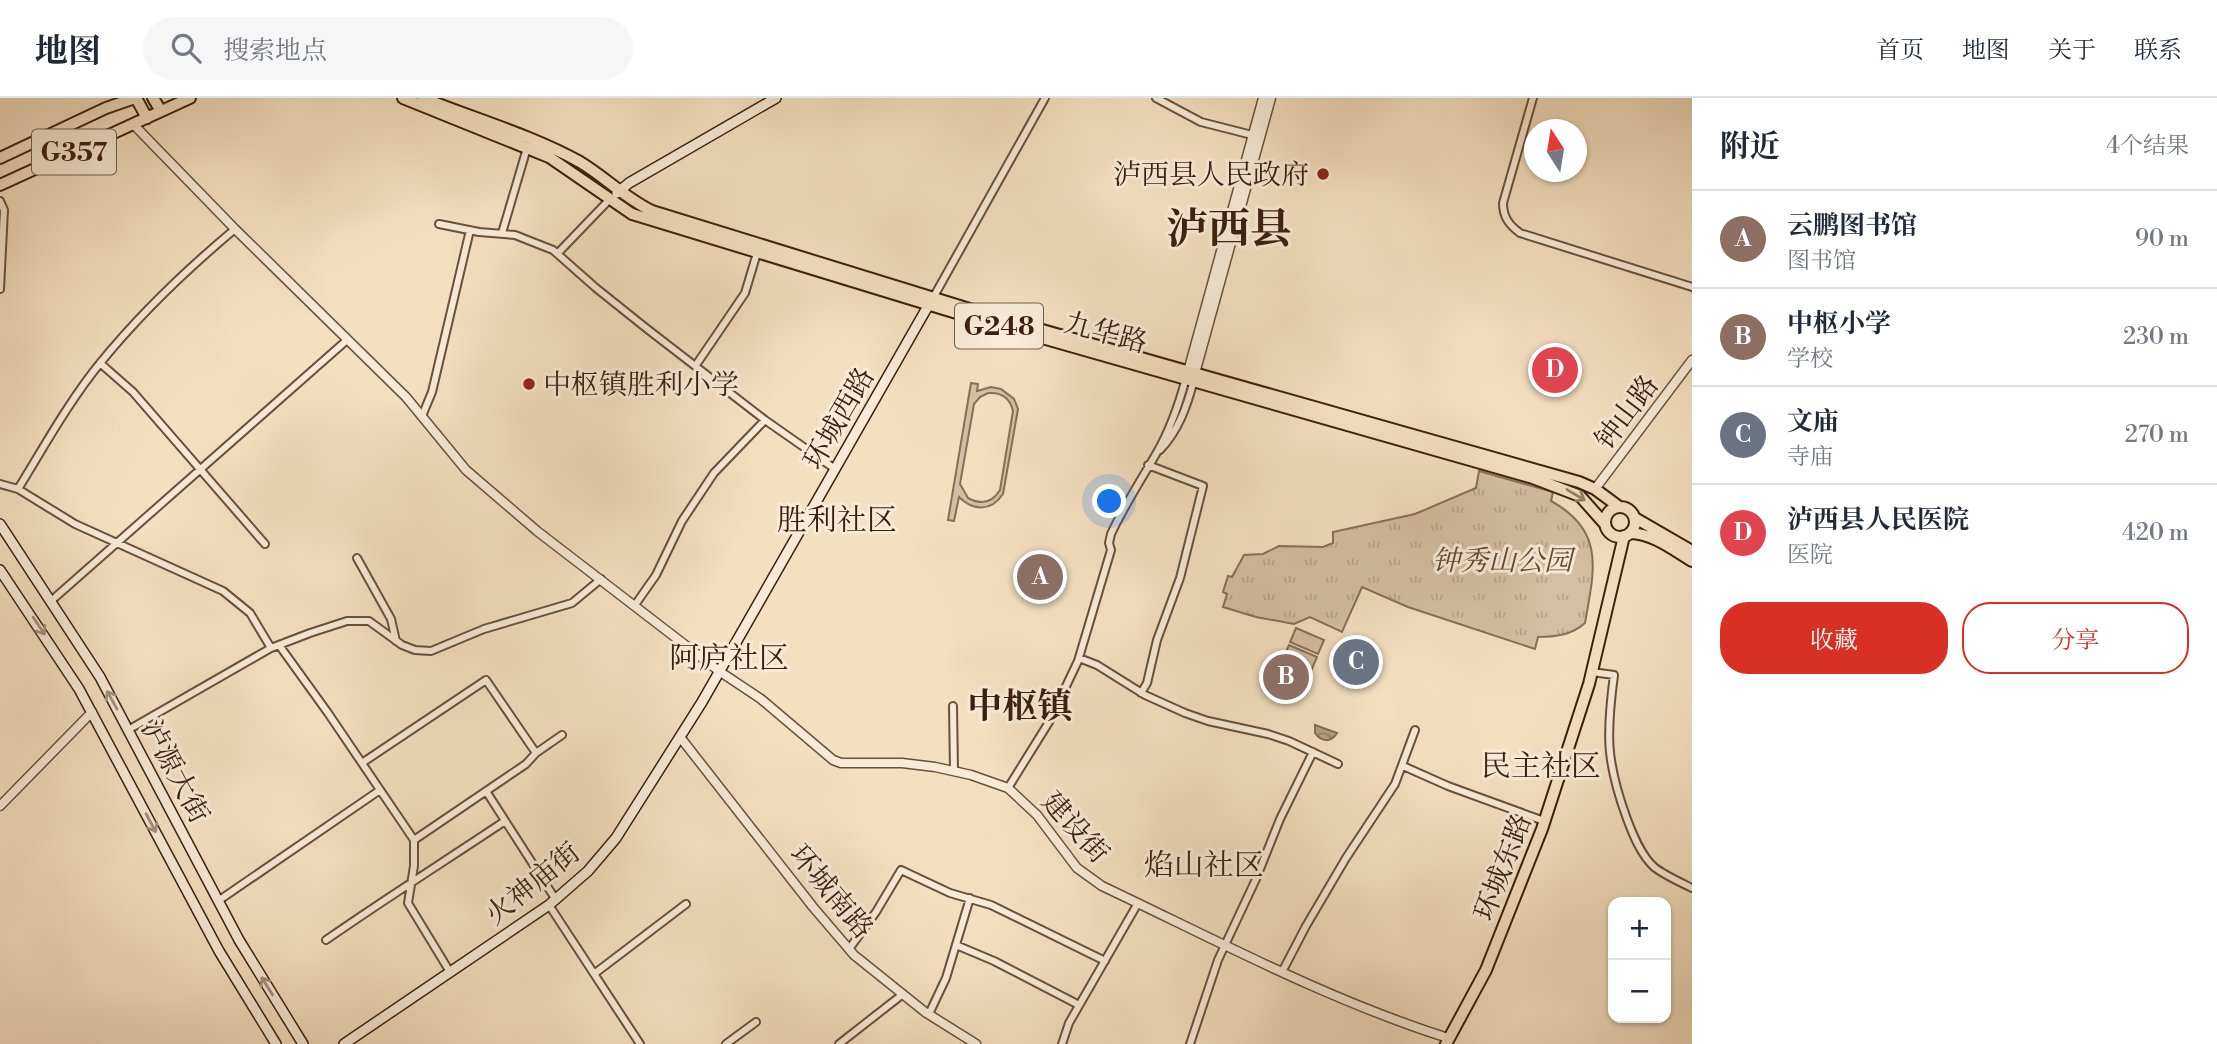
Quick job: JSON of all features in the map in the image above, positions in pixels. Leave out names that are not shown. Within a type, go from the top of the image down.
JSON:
[{"type":"highway","points":[[136,98],[147,118],[190,98]]},
{"type":"highway","name":"G357","points":[[0,158],[106,108],[136,98]]},
{"type":"highway","points":[[153,98],[161,111]]},
{"type":"highway","name":"九华路","points":[[402,98],[527,148],[562,164],[615,195],[652,211],[931,301]]},
{"type":"highway","name":"九华路","points":[[423,98],[552,148],[582,163],[632,214],[757,253],[1579,481],[1692,551]]},
{"type":"highway","name":"G357","points":[[0,185],[147,118]]},
{"type":"highway","name":"九华路","points":[[1191,375],[1570,490],[1585,499],[1611,534],[1641,534],[1658,540],[1692,561]]},
{"type":"highway","points":[[1604,523],[1607,514],[1618,506]]},
{"type":"highway","points":[[1627,535],[1634,526],[1635,518]]},
{"type":"highway","name":"环城东路","points":[[1447,1041],[1486,970],[1544,821],[1592,672],[1627,535]]},
{"type":"main road","points":[[615,195],[629,183],[776,98]]},
{"type":"main road","name":"环城西路","points":[[719,671],[931,301]]},
{"type":"main road","name":"泸源大街","points":[[0,524],[93,666],[218,901],[303,1044]]},
{"type":"main road","name":"泸源大街","points":[[0,570],[54,647],[92,712],[219,951],[276,1044]]},
{"type":"main road","name":"火神庙街","points":[[344,1044],[552,902],[588,871],[617,838],[719,671]]},
{"type":"street","points":[[931,301],[1045,98]]},
{"type":"street","points":[[1156,98],[1201,121],[1252,135]]},
{"type":"street","points":[[1191,375],[1263,98]]},
{"type":"street","points":[[1008,789],[1049,722],[1079,658],[1111,550],[1111,534],[1156,454],[1191,375],[1271,98]]},
{"type":"street","points":[[1533,98],[1503,203],[1504,217],[1511,226],[1520,233],[1692,287]]},
{"type":"street","name":"建设街","points":[[133,124],[235,229],[406,397],[447,449],[477,480],[537,531],[719,671],[779,713],[833,760],[911,764],[989,780],[1008,789],[1037,815],[1070,860],[1085,875],[1102,886],[1282,972],[1447,1041]]},
{"type":"street","points":[[502,233],[527,148]]},
{"type":"street","points":[[558,253],[615,195]]},
{"type":"street","points":[[0,201],[4,210],[0,289]]},
{"type":"street","points":[[439,224],[502,233],[535,241],[558,253],[596,288],[765,420],[835,469]]},
{"type":"street","points":[[18,489],[100,363],[182,273],[235,229]]},
{"type":"street","points":[[422,416],[432,392],[470,230]]},
{"type":"street","points":[[696,365],[745,293],[757,253]]},
{"type":"street","points":[[51,601],[348,340]]},
{"type":"street","name":"钟山路","points":[[1595,489],[1692,360]]},
{"type":"street","points":[[100,363],[133,392],[265,544]]},
{"type":"street","points":[[635,605],[660,569],[682,521],[714,473],[765,420]]},
{"type":"street","points":[[1141,693],[1147,683],[1157,640],[1180,578],[1203,486],[1148,466]]},
{"type":"street","points":[[0,484],[18,489],[75,524],[231,596],[250,613],[271,648]]},
{"type":"street","points":[[357,558],[391,620],[396,641]]},
{"type":"street","points":[[128,730],[271,648],[347,621],[375,623],[410,649],[431,651],[485,629],[572,603],[601,579]]},
{"type":"street","points":[[279,645],[414,840],[415,859],[407,897],[410,908],[450,972]]},
{"type":"street","points":[[1079,658],[1097,665],[1141,693],[1185,713],[1208,721],[1261,732],[1338,764]]},
{"type":"street","points":[[1592,672],[1614,676],[1608,718],[1609,755],[1615,785],[1635,837],[1654,867],[1692,888]]},
{"type":"street","points":[[362,763],[486,680],[536,753]]},
{"type":"street","points":[[954,706],[954,771]]},
{"type":"street","points":[[0,806],[92,712]]},
{"type":"street","points":[[1282,972],[1325,892],[1395,784],[1415,730]]},
{"type":"street","points":[[414,840],[526,764],[536,753],[562,735]]},
{"type":"street","name":"环城南路","points":[[680,737],[849,949],[902,995],[976,1044]]},
{"type":"street","points":[[1190,1044],[1225,944],[1313,752]]},
{"type":"street","points":[[1403,766],[1448,786],[1544,821]]},
{"type":"street","points":[[218,901],[380,790]]},
{"type":"street","points":[[486,792],[594,974],[640,1044]]},
{"type":"street","points":[[326,940],[505,821]]},
{"type":"street","points":[[849,949],[876,912],[901,870],[950,893],[991,905],[1105,961]]},
{"type":"street","points":[[929,1014],[946,978],[970,898]]},
{"type":"street","points":[[1062,1044],[1079,1005],[1138,903]]},
{"type":"street","points":[[594,974],[686,904]]},
{"type":"street","points":[[956,945],[994,961],[1079,1005]]},
{"type":"street","points":[[839,1044],[902,995]]},
{"type":"street","points":[[726,1044],[756,1022]]},
{"type":"green space","points":[[971,383],[978,384],[977,391],[991,387],[1001,389],[1014,399],[1018,409],[1003,494],[993,504],[982,508],[970,505],[959,497],[954,521],[948,520]],"holes":[[[993,393],[1007,399],[1013,411],[1000,490],[990,500],[977,502],[968,498],[960,484],[974,404],[980,397]]]},
{"type":"green space","name":"钟秀山公园","points":[[1479,471],[1553,492],[1551,501],[1581,525],[1588,539],[1593,569],[1585,623],[1580,627],[1563,634],[1538,637],[1535,649],[1408,607],[1362,587],[1342,632],[1310,617],[1294,624],[1223,607],[1227,594],[1223,592],[1228,576],[1232,577],[1244,555],[1263,554],[1279,546],[1323,547],[1333,543],[1333,532],[1415,514],[1476,488]]},
{"type":"green space","points":[[1296,628],[1324,640],[1318,654],[1290,642]]},
{"type":"green space","points":[[1289,645],[1317,657],[1311,671],[1283,659]]},
{"type":"green space","points":[[1281,662],[1309,674],[1303,688],[1275,676]]},
{"type":"water","points":[[1315,725],[1337,733],[1329,740],[1323,740],[1315,733]]},
{"type":"place","name":"泸西县人民政府","points":[[1323,174]]},
{"type":"place","name":"泸西县人民医院","points":[[1555,370]]},
{"type":"place","name":"中枢镇胜利小学","points":[[529,384]]},
{"type":"place","name":"云鹏图书馆","points":[[1040,577]]},
{"type":"place","name":"文庙","points":[[1356,662]]},
{"type":"place","name":"中枢小学","points":[[1286,677]]},
{"type":"district","name":"泸西县","points":[[1229,228]]},
{"type":"district","name":"胜利社区","points":[[837,520]]},
{"type":"district","name":"阿庐社区","points":[[729,658]]},
{"type":"district","name":"中枢镇","points":[[1020,706]]},
{"type":"district","name":"民主社区","points":[[1541,766]]},
{"type":"district","name":"焰山社区","points":[[1204,865]]}]
